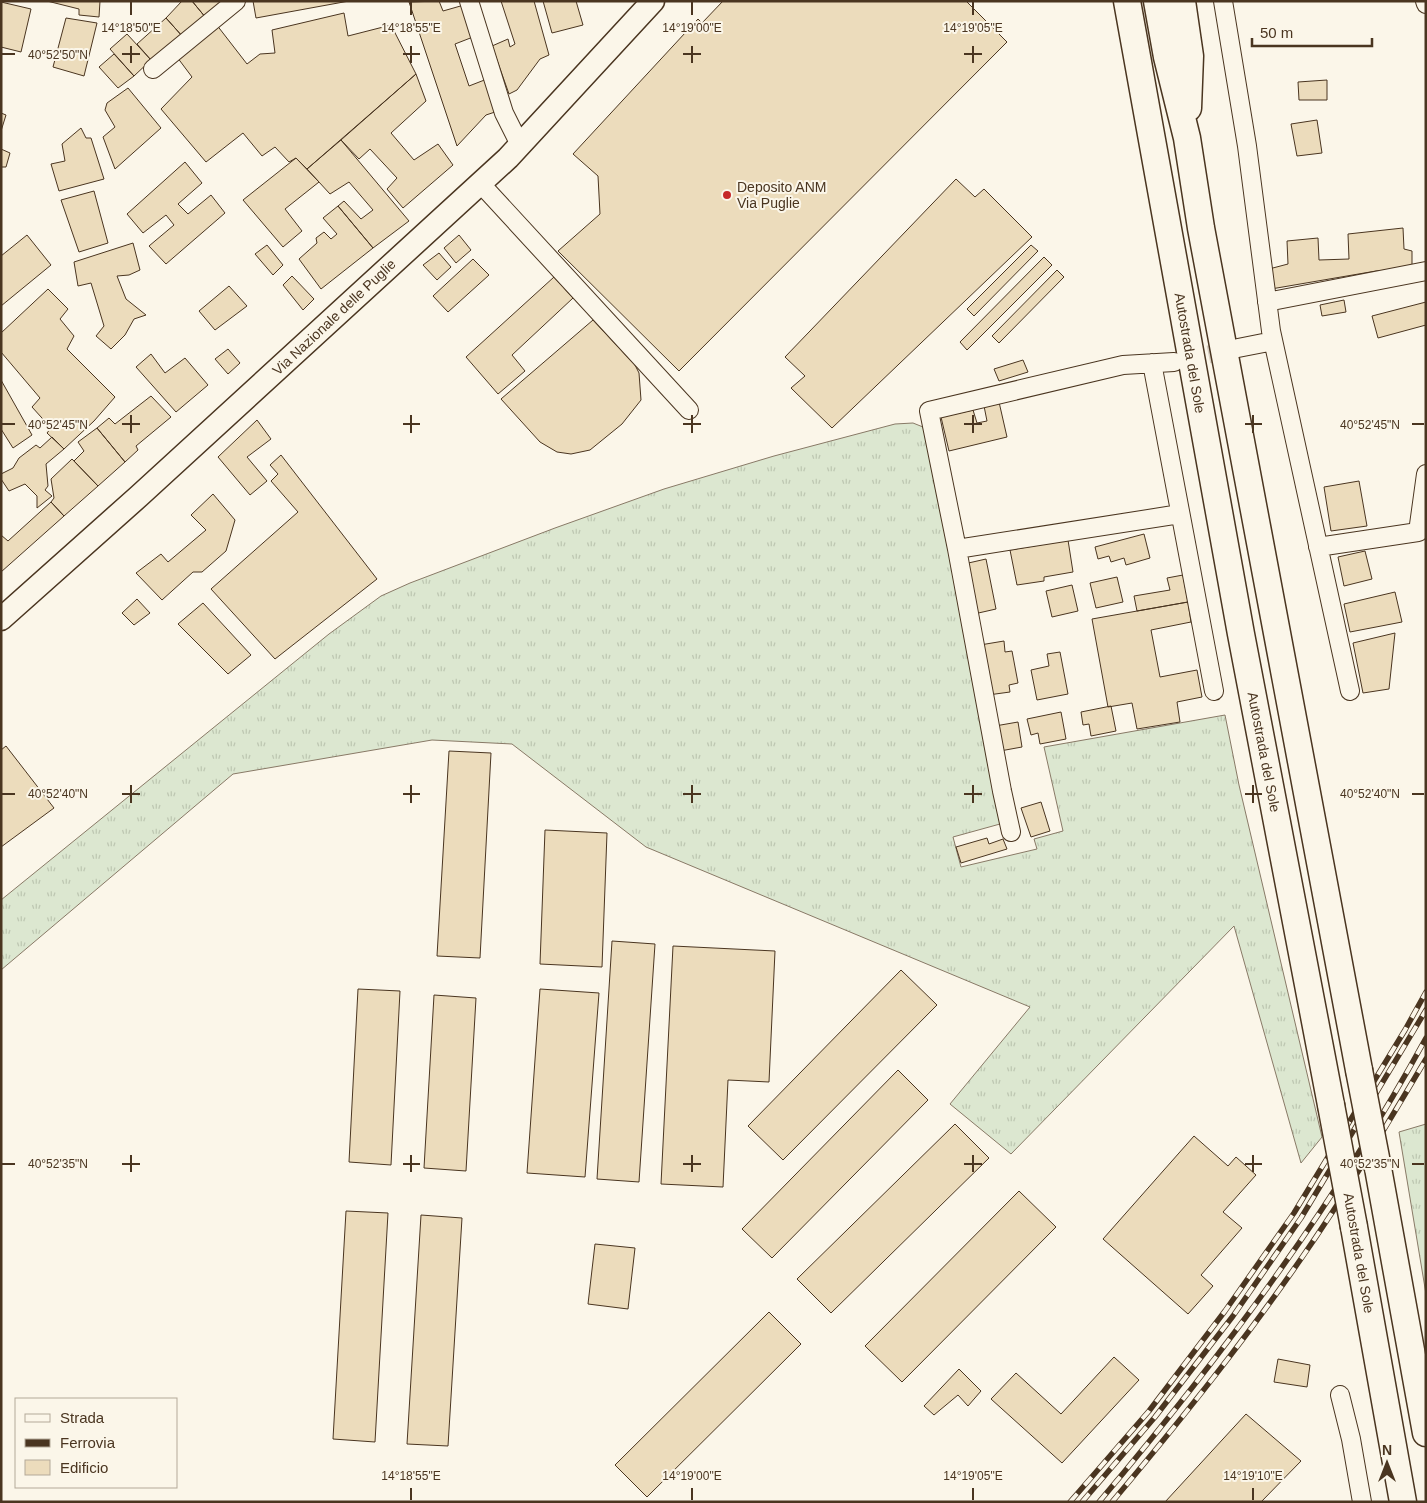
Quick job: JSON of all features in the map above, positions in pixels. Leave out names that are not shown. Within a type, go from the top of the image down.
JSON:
[{"type":"highway","name":"Autostrada del Sole","points":[[1127,1],[1241,634],[1354,1226],[1402,1502]]},
{"type":"highway","points":[[1157,1],[1167,57],[1187,138],[1201,228],[1426,1433]]},
{"type":"highway","points":[[1182,1],[1190,56],[1187,138]]},
{"type":"main road","name":"Via Nazionale delle Puglie","points":[[1,619],[139,496],[480,183],[520,145],[654,1]]},
{"type":"street","points":[[154,69],[236,1]]},
{"type":"street","points":[[469,1],[504,114],[520,145]]},
{"type":"street","points":[[1223,1],[1247,146],[1273,341],[1350,691]]},
{"type":"street","points":[[480,183],[689,410]]},
{"type":"street","points":[[1267,302],[1426,271]]},
{"type":"street","points":[[1238,348],[1273,341]]},
{"type":"street","points":[[1011,832],[929,411],[1123,365],[1174,362]]},
{"type":"street","points":[[1152,363],[1214,691]]},
{"type":"street","points":[[1318,547],[1418,532],[1426,474]]},
{"type":"street","points":[[957,549],[1180,514]]},
{"type":"street","points":[[1340,1394],[1351,1439],[1362,1502]]},
{"type":"green space","points":[[913,423],[923,427],[930,436],[1000,824],[953,837],[961,867],[1037,849],[1034,839],[1063,831],[1044,747],[1225,715],[1239,785],[1322,1137],[1301,1163],[1234,926],[1011,1154],[950,1104],[1030,1007],[646,847],[512,744],[432,740],[233,774],[1,970],[1,900],[329,634],[381,596],[410,583],[555,528],[664,489],[774,456],[895,424]]},
{"type":"green space","points":[[1426,1124],[1426,1294],[1399,1132]]},
{"type":"building","points":[[47,1],[100,1],[99,17],[79,15],[79,9]]},
{"type":"building","points":[[182,1],[192,1],[206,18],[183,37],[166,18]]},
{"type":"building","points":[[192,1],[223,1],[206,18]]},
{"type":"building","points":[[253,1],[349,1],[256,18]]},
{"type":"building","points":[[439,1],[443,11],[464,5],[473,37],[455,44],[469,86],[487,79],[498,111],[486,115],[457,146],[409,2]]},
{"type":"building","points":[[501,1],[534,1],[549,55],[540,59],[517,90],[509,94],[492,46],[508,39],[510,47],[515,44]]},
{"type":"building","points":[[543,1],[576,1],[583,25],[552,33]]},
{"type":"building","name":"Deposito ANM Via Puglie","points":[[723,1],[966,1],[1007,42],[679,371],[558,251],[600,214],[598,176],[573,154],[698,19],[702,23]]},
{"type":"building","points":[[1,2],[31,9],[21,52],[1,47]]},
{"type":"building","points":[[344,13],[348,36],[391,25],[416,74],[307,169],[296,158],[289,162],[275,147],[262,156],[243,133],[206,162],[161,109],[192,77],[177,57],[216,24],[247,64],[260,54],[275,53],[272,30]]},
{"type":"building","points":[[66,18],[97,23],[84,76],[53,67]]},
{"type":"building","points":[[166,18],[183,37],[151,60],[137,44]]},
{"type":"building","points":[[127,34],[151,60],[134,76],[110,49]]},
{"type":"building","points":[[114,54],[134,76],[118,88],[99,67]]},
{"type":"building","points":[[416,74],[426,101],[391,133],[414,160],[438,144],[453,165],[403,208],[387,189],[397,178],[370,149],[359,159],[341,140]]},
{"type":"building","points":[[1327,80],[1327,100],[1299,100],[1298,82]]},
{"type":"building","points":[[128,88],[161,128],[115,169],[103,137],[115,127],[105,110],[107,103]]},
{"type":"building","points":[[1,113],[6,115],[1,131]]},
{"type":"building","points":[[1317,120],[1322,153],[1297,156],[1291,124]]},
{"type":"building","points":[[81,128],[86,138],[91,138],[104,179],[59,191],[51,164],[65,161],[62,144]]},
{"type":"building","points":[[341,140],[409,221],[373,248],[338,206],[344,201],[361,219],[373,210],[349,182],[330,194],[307,169]]},
{"type":"building","points":[[1,149],[10,153],[6,167],[1,167]]},
{"type":"building","points":[[296,158],[319,182],[285,209],[302,231],[283,247],[243,200]]},
{"type":"building","points":[[185,162],[202,183],[178,204],[188,214],[211,195],[225,213],[166,264],[149,246],[174,225],[166,215],[143,233],[127,214]]},
{"type":"building","points":[[956,179],[975,197],[984,189],[1032,237],[832,428],[791,388],[805,376],[785,357]]},
{"type":"building","points":[[94,191],[108,243],[79,252],[61,200]]},
{"type":"building","points":[[338,206],[373,248],[321,289],[299,259],[317,243],[316,238],[324,232],[331,239],[337,234],[323,218]]},
{"type":"building","points":[[1403,228],[1404,249],[1412,251],[1412,268],[1376,271],[1271,289],[1269,269],[1288,264],[1287,241],[1318,238],[1319,260],[1349,259],[1348,234]]},
{"type":"building","points":[[27,235],[51,265],[1,306],[1,256]]},
{"type":"building","points":[[459,235],[471,250],[456,263],[444,248]]},
{"type":"building","points":[[133,243],[140,270],[129,275],[117,276],[126,299],[146,315],[134,319],[125,335],[111,349],[96,336],[104,326],[91,283],[78,286],[74,262]]},
{"type":"building","points":[[267,245],[283,265],[273,275],[255,254]]},
{"type":"building","points":[[1031,245],[1038,251],[974,316],[967,309]]},
{"type":"building","points":[[439,253],[451,267],[437,280],[423,265]]},
{"type":"building","points":[[1044,257],[1052,265],[967,350],[960,342]]},
{"type":"building","points":[[473,259],[489,275],[448,312],[433,296]]},
{"type":"building","points":[[1057,270],[1064,277],[999,343],[992,336]]},
{"type":"building","points":[[292,276],[314,299],[303,310],[283,285]]},
{"type":"building","points":[[554,277],[573,298],[512,355],[525,371],[498,394],[466,357]]},
{"type":"building","points":[[229,286],[247,306],[215,330],[199,311]]},
{"type":"building","points":[[48,289],[68,309],[60,319],[74,336],[67,349],[115,397],[94,421],[64,449],[47,433],[51,428],[32,407],[40,398],[1,352],[1,333]]},
{"type":"building","points":[[1344,300],[1346,312],[1322,316],[1320,305]]},
{"type":"building","points":[[1426,302],[1426,325],[1378,338],[1372,316]]},
{"type":"building","points":[[593,320],[635,365],[639,373],[641,400],[622,424],[590,450],[571,454],[557,452],[540,442],[501,399]]},
{"type":"building","points":[[228,349],[240,363],[228,374],[215,359]]},
{"type":"building","points":[[151,354],[165,373],[185,358],[208,385],[176,412],[136,367]]},
{"type":"building","points":[[1023,360],[1028,372],[999,381],[994,369]]},
{"type":"building","points":[[1,380],[32,435],[13,448],[1,429]]},
{"type":"building","points":[[151,396],[171,417],[136,446],[138,450],[125,462],[97,428],[109,418],[115,424]]},
{"type":"building","points":[[999,402],[1007,437],[949,451],[941,417],[973,410],[977,423],[987,421],[984,406]]},
{"type":"building","points":[[257,420],[271,439],[247,457],[267,481],[250,495],[218,457]]},
{"type":"building","points":[[97,428],[125,462],[98,486],[74,461],[84,451],[78,442]]},
{"type":"building","points":[[52,437],[64,449],[46,464],[48,486],[45,490],[52,496],[37,508],[37,496],[25,484],[9,491],[1,479],[1,474],[13,468],[19,458],[36,445],[40,448]]},
{"type":"building","points":[[281,455],[377,579],[275,659],[211,589],[298,512],[271,481],[278,474],[270,465]]},
{"type":"building","points":[[72,459],[98,486],[64,516],[51,502],[54,498],[51,479]]},
{"type":"building","points":[[1359,481],[1367,526],[1331,531],[1324,487]]},
{"type":"building","points":[[213,494],[235,520],[226,551],[202,572],[193,572],[162,600],[136,573],[161,554],[168,562],[206,530],[191,515]]},
{"type":"building","points":[[51,502],[64,516],[1,572],[1,535],[8,541]]},
{"type":"building","points":[[1144,534],[1150,558],[1126,565],[1124,558],[1111,562],[1109,556],[1098,559],[1095,547]]},
{"type":"building","points":[[1068,540],[1073,572],[1044,577],[1044,581],[1017,585],[1010,550]]},
{"type":"building","points":[[1365,551],[1372,579],[1344,586],[1338,557]]},
{"type":"building","points":[[986,559],[996,609],[974,614],[964,564]]},
{"type":"building","points":[[1183,575],[1188,602],[1137,611],[1134,596],[1170,590],[1167,578]]},
{"type":"building","points":[[1117,577],[1123,602],[1096,608],[1090,583]]},
{"type":"building","points":[[1072,585],[1078,611],[1052,617],[1046,591]]},
{"type":"building","points":[[1395,592],[1402,622],[1350,632],[1344,604]]},
{"type":"building","points":[[137,599],[150,613],[134,625],[122,613]]},
{"type":"building","points":[[1188,602],[1191,622],[1151,630],[1160,677],[1197,670],[1202,697],[1177,702],[1180,722],[1137,729],[1132,703],[1108,707],[1092,619]]},
{"type":"building","points":[[203,603],[251,655],[228,674],[178,624]]},
{"type":"building","points":[[1395,633],[1389,689],[1363,693],[1353,643]]},
{"type":"building","points":[[1004,641],[1005,652],[1012,651],[1018,683],[1009,685],[1010,692],[988,695],[980,645]]},
{"type":"building","points":[[1060,652],[1068,694],[1037,700],[1031,670],[1049,666],[1047,654]]},
{"type":"building","points":[[1111,706],[1116,731],[1091,736],[1089,724],[1083,725],[1081,712]]},
{"type":"building","points":[[1061,712],[1066,739],[1040,744],[1038,733],[1031,735],[1027,719]]},
{"type":"building","points":[[1018,722],[1022,747],[1000,751],[995,726]]},
{"type":"building","points":[[6,746],[54,808],[1,847],[1,750]]},
{"type":"building","points":[[449,751],[491,753],[480,958],[437,956]]},
{"type":"building","points":[[1041,802],[1050,831],[1031,837],[1021,808]]},
{"type":"building","points":[[545,830],[607,833],[602,967],[540,964]]},
{"type":"building","points":[[987,838],[989,844],[1003,839],[1007,849],[961,863],[956,847]]},
{"type":"building","points":[[612,941],[655,944],[639,1182],[597,1179]]},
{"type":"building","points":[[673,946],[775,951],[769,1082],[728,1080],[723,1187],[661,1184]]},
{"type":"building","points":[[901,970],[937,1005],[783,1160],[748,1126]]},
{"type":"building","points":[[358,989],[400,991],[391,1165],[349,1162]]},
{"type":"building","points":[[540,989],[599,993],[585,1177],[527,1173]]},
{"type":"building","points":[[434,995],[476,998],[466,1171],[424,1168]]},
{"type":"building","points":[[898,1070],[928,1100],[772,1258],[742,1229]]},
{"type":"building","points":[[955,1124],[989,1158],[831,1313],[797,1279]]},
{"type":"building","points":[[1194,1136],[1228,1166],[1236,1157],[1256,1175],[1223,1212],[1242,1228],[1201,1275],[1213,1286],[1188,1314],[1103,1239]]},
{"type":"building","points":[[1019,1191],[1056,1227],[902,1382],[865,1346]]},
{"type":"building","points":[[346,1211],[388,1213],[375,1442],[333,1439]]},
{"type":"building","points":[[421,1215],[462,1218],[448,1446],[407,1444]]},
{"type":"building","points":[[595,1244],[635,1248],[628,1309],[588,1304]]},
{"type":"building","points":[[769,1312],[801,1344],[647,1497],[615,1465]]},
{"type":"building","points":[[1114,1357],[1139,1380],[1062,1463],[991,1399],[1016,1373],[1061,1414]]},
{"type":"building","points":[[1278,1359],[1310,1365],[1307,1387],[1274,1382]]},
{"type":"building","points":[[959,1369],[981,1391],[968,1406],[958,1395],[934,1415],[924,1406]]},
{"type":"building","points":[[1246,1414],[1301,1461],[1261,1502],[1165,1502]]},
{"type":"tunnel","points":[[1182,360],[1235,349]]},
{"type":"railway","points":[[1070,1502],[1149,1411],[1225,1311],[1294,1213],[1426,992]]},
{"type":"railway","points":[[1082,1502],[1155,1417],[1233,1316],[1301,1218],[1426,1010]]},
{"type":"railway","points":[[1099,1502],[1189,1392],[1315,1220],[1391,1100],[1426,1038]]},
{"type":"railway","points":[[1112,1502],[1201,1394],[1285,1282],[1349,1187],[1426,1059]]},
{"type":"place","name":"Deposito ANM Via Puglie","points":[[727,195]]}]
